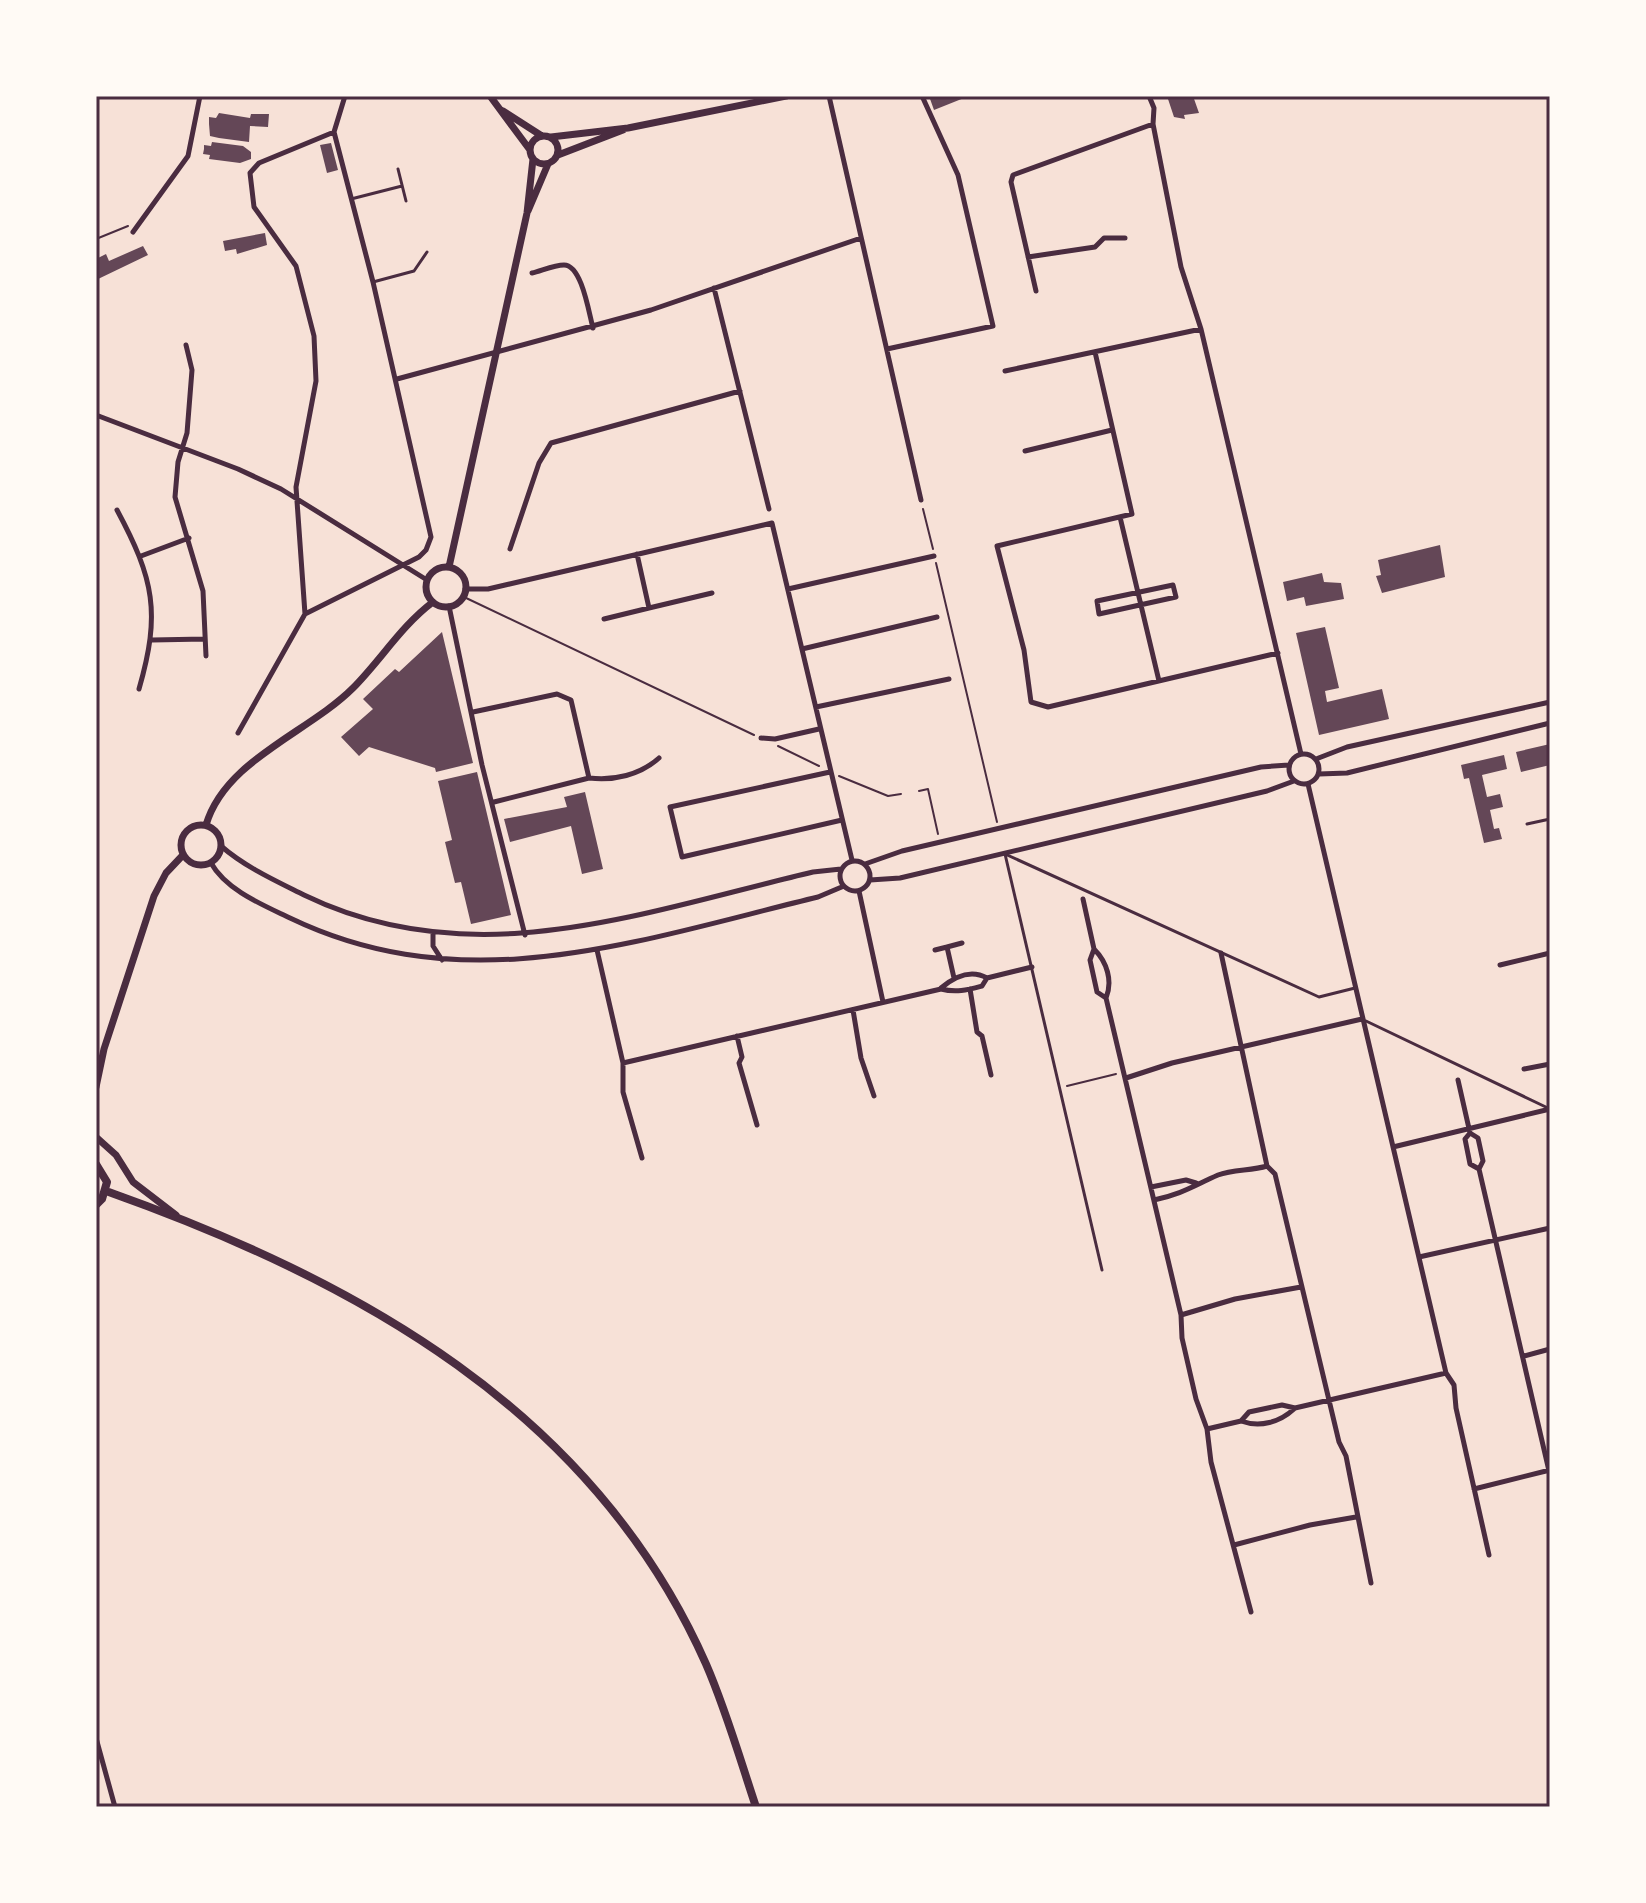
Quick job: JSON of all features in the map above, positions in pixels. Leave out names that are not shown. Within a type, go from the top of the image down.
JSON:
[{"type":"main road","points":[[96,1164],[105,1174],[106,1191],[96,1205]]},
{"type":"main road","points":[[106,1191],[176,1215],[247,1245],[367,1304],[490,1386],[553,1444],[590,1484],[667,1590],[705,1663],[756,1807]]},
{"type":"street","points":[[133,232],[188,156],[200,96]]},
{"type":"street","points":[[305,614],[403,566],[426,550],[431,529],[397,379],[334,132],[345,96]]},
{"type":"street","points":[[490,96],[531,154],[548,164]]},
{"type":"street","points":[[449,567],[527,213],[533,141],[628,128],[786,96]]},
{"type":"street","points":[[829,96],[921,500]]},
{"type":"street","points":[[887,349],[993,326],[958,175],[922,96]]},
{"type":"street","points":[[1149,96],[1154,108],[1153,124],[1181,267],[1201,329],[1301,754]]},
{"type":"street","points":[[503,111],[557,143],[558,155]]},
{"type":"street","points":[[1036,291],[1011,182],[1013,175],[1153,124]]},
{"type":"street","points":[[527,213],[548,164],[558,155],[628,128]]},
{"type":"street","points":[[238,733],[305,614],[296,487],[316,381],[314,336],[296,266],[254,207],[250,173],[259,163],[334,132]]},
{"type":"street","points":[[397,379],[593,328],[861,238]]},
{"type":"street","points":[[1028,257],[1095,247],[1104,238],[1125,238]]},
{"type":"street","points":[[532,273],[563,265],[573,269],[579,278],[593,328]]},
{"type":"street","points":[[714,288],[769,509]]},
{"type":"street","points":[[1005,371],[1201,329]]},
{"type":"street","points":[[186,345],[192,370],[175,497],[203,591],[206,656]]},
{"type":"street","points":[[1095,352],[1132,514],[997,546],[1024,650],[1031,702],[1048,707],[1278,653]]},
{"type":"street","points":[[510,549],[539,463],[551,443],[740,391]]},
{"type":"street","points":[[96,415],[238,469],[298,500],[427,580]]},
{"type":"street","points":[[1025,451],[1112,430]]},
{"type":"street","points":[[117,510],[141,556],[148,577],[152,640],[139,689]]},
{"type":"street","points":[[1120,517],[1159,681]]},
{"type":"street","points":[[449,606],[464,593],[772,523],[852,860]]},
{"type":"street","points":[[141,556],[189,538]]},
{"type":"street","points":[[637,554],[649,608]]},
{"type":"street","points":[[788,589],[934,556]]},
{"type":"street","points":[[449,606],[433,602],[427,593],[427,580],[437,569],[449,567],[462,576],[464,593]]},
{"type":"street","points":[[1173,585],[1176,597],[1141,605],[1099,614],[1097,601],[1173,585]]},
{"type":"street","points":[[604,619],[712,593]]},
{"type":"street","points":[[206,825],[214,804],[232,783],[351,690],[433,602]]},
{"type":"street","points":[[449,606],[525,935]]},
{"type":"street","points":[[802,649],[937,617]]},
{"type":"street","points":[[152,640],[205,639]]},
{"type":"street","points":[[816,707],[949,679]]},
{"type":"street","points":[[473,712],[557,694],[566,695],[571,700],[589,778]]},
{"type":"street","points":[[1301,754],[1316,759],[1347,747],[1550,702]]},
{"type":"street","points":[[1308,784],[1319,774],[1347,773],[1550,723]]},
{"type":"street","points":[[761,738],[775,739],[819,729]]},
{"type":"street","points":[[852,860],[865,864],[939,842],[1261,767],[1289,765],[1301,754]]},
{"type":"street","points":[[494,802],[589,778],[604,780],[637,772],[659,758]]},
{"type":"street","points":[[1316,759],[1319,774]]},
{"type":"street","points":[[1289,765],[1289,774],[1294,781]]},
{"type":"street","points":[[830,772],[670,807],[682,857],[842,820]]},
{"type":"street","points":[[859,891],[870,880],[900,878],[1005,854],[1267,791],[1294,781],[1308,784]]},
{"type":"street","points":[[1308,784],[1446,1373],[1454,1385],[1489,1555]]},
{"type":"street","points":[[211,863],[194,864],[183,855],[181,843],[184,833],[193,826],[206,825],[216,831],[221,846],[253,868],[313,900],[376,922],[433,933],[490,937],[558,932],[813,872],[841,869],[852,860]]},
{"type":"street","points":[[211,863],[221,846]]},
{"type":"street","points":[[96,1087],[104,1049],[154,896],[166,873],[183,855]]},
{"type":"street","points":[[211,863],[223,879],[267,907],[309,927],[376,950],[442,960],[522,961],[597,950],[818,897],[844,886],[859,891]]},
{"type":"street","points":[[865,864],[870,880]]},
{"type":"street","points":[[841,869],[844,886]]},
{"type":"street","points":[[859,891],[883,1002]]},
{"type":"street","points":[[1083,899],[1094,949],[1090,960],[1097,992],[1106,998]]},
{"type":"street","points":[[433,933],[433,946],[442,960]]},
{"type":"street","points":[[935,950],[962,943]]},
{"type":"street","points":[[947,947],[954,978]]},
{"type":"street","points":[[1094,949],[1104,959],[1111,988],[1106,998],[1181,1315],[1185,1353],[1207,1429],[1211,1462],[1251,1612]]},
{"type":"street","points":[[597,950],[623,1063],[623,1092],[642,1158]]},
{"type":"street","points":[[1221,953],[1267,1166],[1275,1174],[1329,1401],[1346,1456],[1371,1583]]},
{"type":"street","points":[[1500,965],[1550,953]]},
{"type":"street","points":[[941,989],[954,978],[978,973],[987,978],[1032,967]]},
{"type":"street","points":[[623,1063],[941,989],[953,992],[970,989],[982,986],[987,978]]},
{"type":"street","points":[[970,989],[977,1032],[982,1036],[991,1075]]},
{"type":"street","points":[[853,1010],[861,1058],[874,1096]]},
{"type":"street","points":[[1125,1075],[1362,1019]]},
{"type":"street","points":[[737,1036],[742,1057],[739,1063],[757,1125]]},
{"type":"street","points":[[1524,1069],[1550,1064]]},
{"type":"street","points":[[1458,1080],[1470,1131],[1478,1138],[1483,1161],[1479,1169],[1550,1470],[1474,1489]]},
{"type":"street","points":[[1393,1147],[1470,1131],[1550,1109]]},
{"type":"street","points":[[1470,1131],[1465,1139],[1470,1164],[1479,1169]]},
{"type":"street","points":[[96,1137],[116,1155],[133,1182],[176,1215]]},
{"type":"street","points":[[1154,1200],[1186,1193],[1196,1183],[1228,1172],[1267,1166]]},
{"type":"street","points":[[1151,1187],[1186,1180],[1196,1183]]},
{"type":"street","points":[[1419,1257],[1550,1228]]},
{"type":"street","points":[[1181,1315],[1235,1299],[1301,1287]]},
{"type":"street","points":[[1523,1356],[1550,1349]]},
{"type":"street","points":[[1241,1421],[1249,1412],[1282,1405],[1295,1408],[1446,1373]]},
{"type":"street","points":[[1207,1429],[1241,1421],[1253,1425],[1283,1419],[1295,1408]]},
{"type":"street","points":[[1234,1545],[1310,1525],[1356,1517]]},
{"type":"street","points":[[96,1738],[115,1807]]},
{"type":"lane","points":[[398,169],[406,201]]},
{"type":"lane","points":[[351,199],[402,186]]},
{"type":"lane","points":[[373,282],[414,271],[427,252]]},
{"type":"lane","points":[[1527,824],[1550,819]]},
{"type":"lane","points":[[1005,854],[1319,997],[1355,988]]},
{"type":"lane","points":[[1005,854],[1102,1270]]},
{"type":"lane","points":[[1362,1019],[1550,1109]]},
{"type":"path","points":[[96,239],[141,221]]},
{"type":"path","points":[[921,500],[999,829]]},
{"type":"path","points":[[464,593],[830,772],[888,796],[901,794]]},
{"type":"path","points":[[919,791],[928,789],[939,842]]},
{"type":"path","points":[[1060,1087],[1125,1075]]},
{"type":"building","points":[[929,96],[969,96],[934,110]]},
{"type":"building","points":[[1167,96],[1193,96],[1199,113],[1184,115],[1185,119],[1174,117]]},
{"type":"building","points":[[219,113],[250,118],[251,114],[269,114],[268,127],[250,126],[249,142],[210,136],[209,117],[216,118]]},
{"type":"building","points":[[212,142],[243,146],[251,152],[251,159],[240,163],[209,159],[210,155],[203,154],[204,145],[211,146]]},
{"type":"building","points":[[331,143],[338,170],[327,173],[320,145]]},
{"type":"building","points":[[265,233],[267,245],[237,254],[236,249],[225,251],[223,241]]},
{"type":"building","points":[[143,246],[148,255],[96,280],[96,259],[106,254],[109,261]]},
{"type":"building","points":[[1440,545],[1445,577],[1382,593],[1376,576],[1381,575],[1378,560]]},
{"type":"building","points":[[1322,573],[1324,582],[1341,583],[1344,599],[1306,606],[1304,597],[1287,601],[1283,582]]},
{"type":"building","points":[[1325,627],[1339,688],[1325,691],[1327,702],[1382,689],[1389,719],[1319,735],[1296,633]]},
{"type":"building","points":[[442,632],[473,763],[436,772],[435,768],[369,747],[359,756],[341,737],[373,709],[363,699],[395,669],[399,672]]},
{"type":"building","points":[[1550,744],[1550,765],[1521,772],[1516,752]]},
{"type":"building","points":[[1504,755],[1507,769],[1482,775],[1487,797],[1500,794],[1503,807],[1490,810],[1494,829],[1499,828],[1502,839],[1484,843],[1469,778],[1464,779],[1461,765]]},
{"type":"building","points":[[477,772],[511,915],[471,924],[461,882],[455,883],[445,842],[452,840],[438,781]]},
{"type":"building","points":[[585,792],[603,869],[582,874],[571,826],[510,842],[504,819],[567,807],[564,797]]}]
